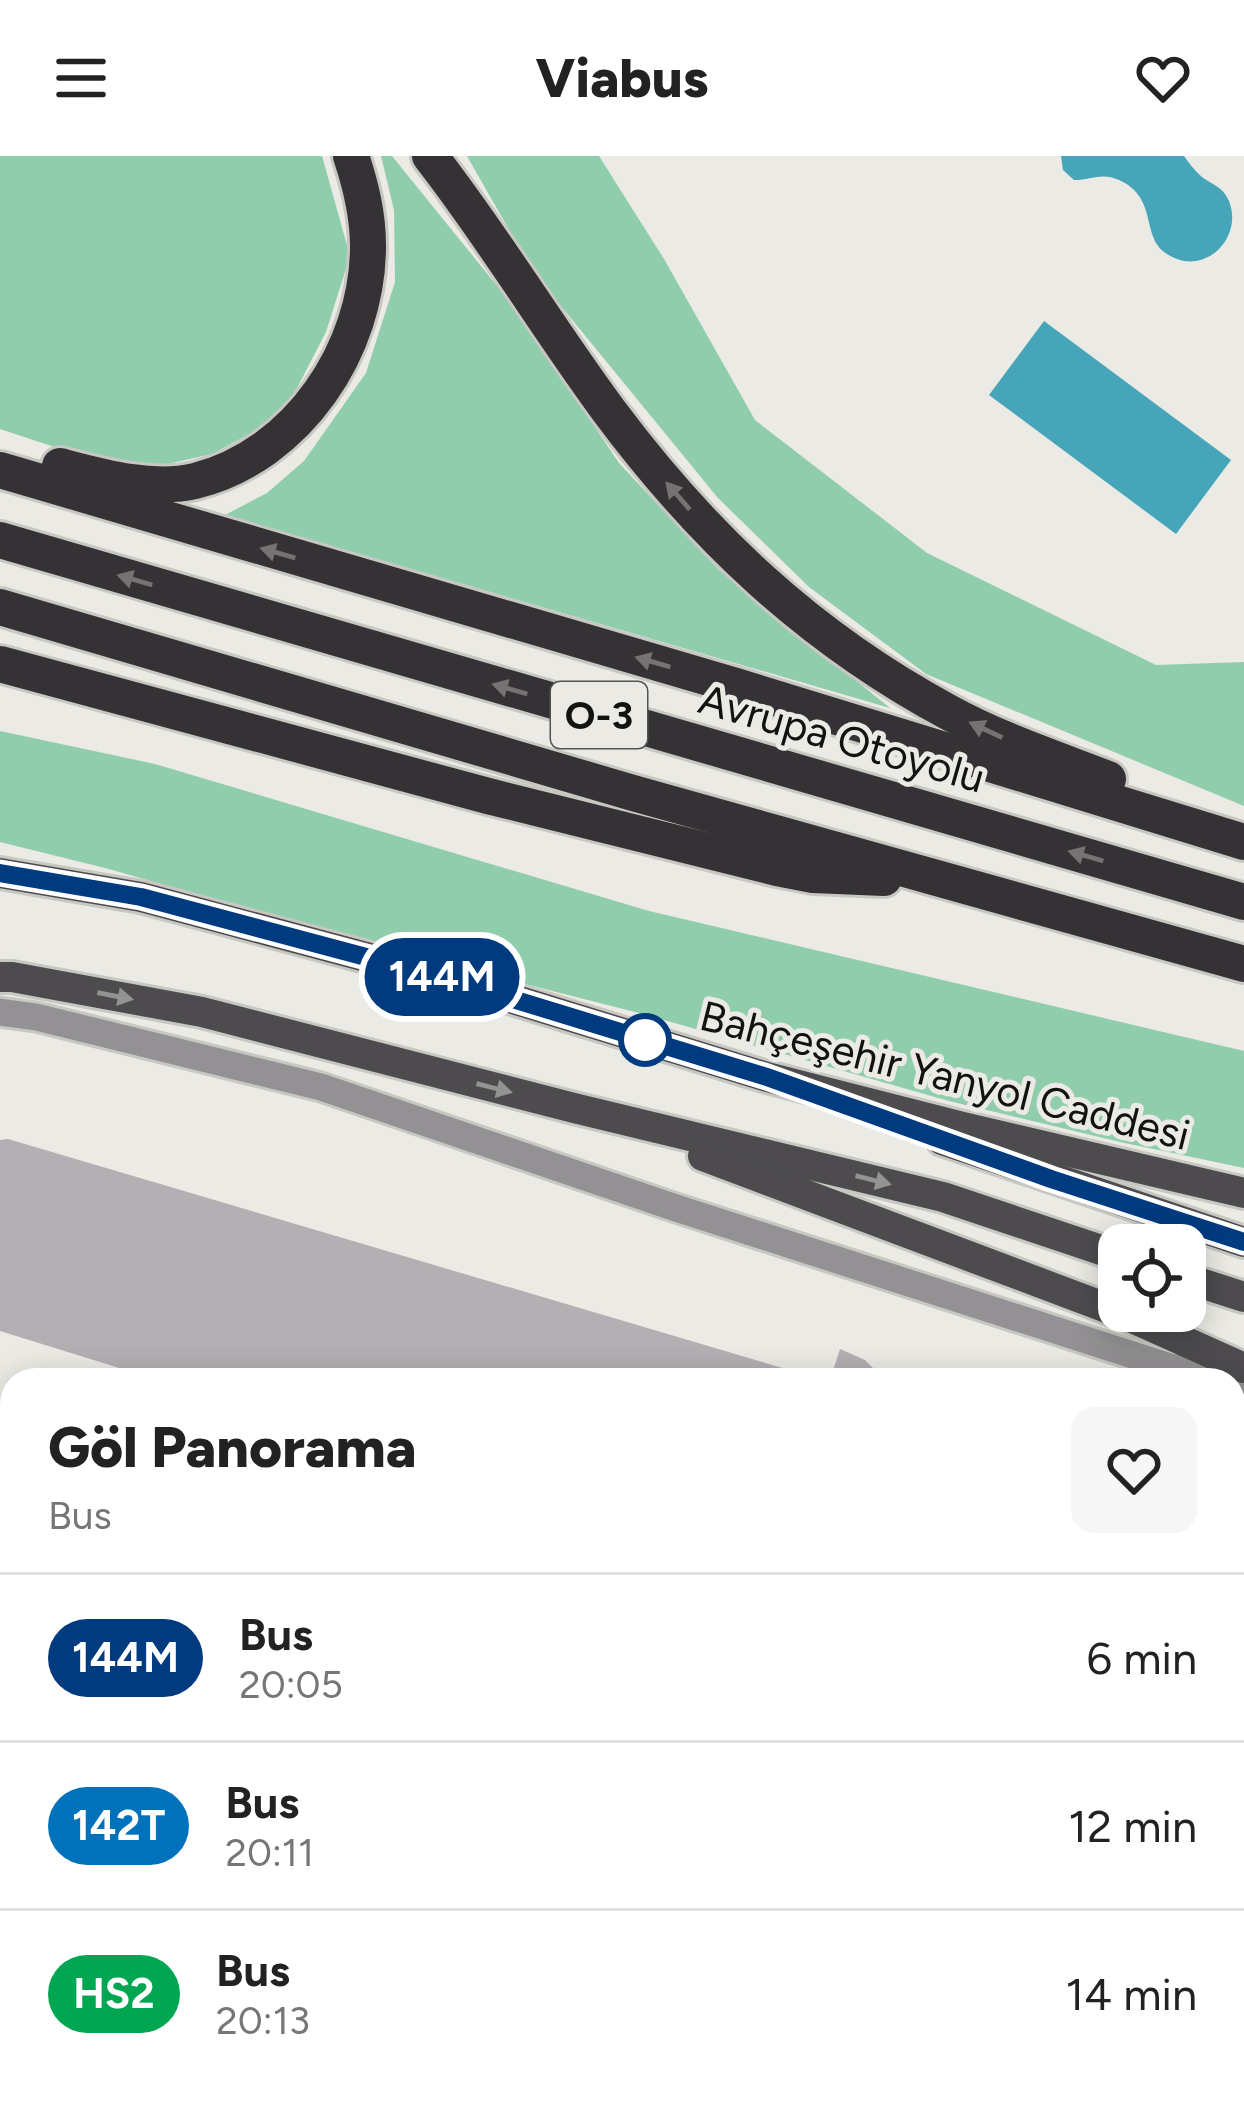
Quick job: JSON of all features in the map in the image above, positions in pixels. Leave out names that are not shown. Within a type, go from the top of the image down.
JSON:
[{"type":"highway","points":[[0,450],[156,484],[194,481],[275,443],[326,384],[356,324],[368,249],[364,196],[351,156]]},
{"type":"highway","points":[[430,156],[608,410],[657,472],[715,538],[779,597],[822,634],[950,714],[1136,790],[1206,831]]},
{"type":"highway","points":[[0,470],[736,686],[1244,842]]},
{"type":"highway","name":"Avrupa Otoyolu","points":[[0,540],[1244,902]]},
{"type":"highway","name":"O-3","points":[[0,607],[924,876],[1244,964]]},
{"type":"highway","points":[[0,664],[488,796],[777,868],[867,879],[924,876]]},
{"type":"highway","points":[[0,685],[236,740],[308,746]]},
{"type":"main road","name":"Bahçeşehir Yanyol Caddesi","points":[[0,873],[141,897],[395,964],[767,1077],[1244,1193]]},
{"type":"main road","points":[[0,977],[202,1012],[943,1197],[1098,1249]]},
{"type":"main road","points":[[767,1077],[1244,1242]]},
{"type":"main road","points":[[574,1108],[1128,1316],[1244,1368]]},
{"type":"main road","points":[[1206,1285],[1244,1297]]},
{"type":"street","points":[[0,1012],[321,1087],[676,1208],[1174,1368]]},
{"type":"green space","points":[[0,156],[322,156],[350,256],[326,332],[295,392],[263,427],[212,454],[154,467],[94,460],[0,429]]},
{"type":"green space","points":[[381,156],[392,156],[515,308],[619,463],[718,569],[890,708],[225,515],[267,493],[304,461],[366,373],[395,282],[394,210]]},
{"type":"green space","points":[[467,156],[599,156],[755,420],[927,553],[1156,665],[1244,662],[1244,806],[926,674],[809,587],[718,498],[533,272]]},
{"type":"green space","points":[[0,731],[155,764],[649,911],[1244,1051],[1244,1168],[949,1101],[0,842]]},
{"type":"water","points":[[1061,156],[1184,156],[1229,201],[1231,229],[1217,251],[1206,258],[1181,260],[1167,254],[1154,238],[1145,207],[1131,188],[1107,177],[1074,180],[1063,170]]},
{"type":"water","points":[[1044,321],[1231,460],[1176,534],[989,395]]},
{"type":"building","points":[[0,1140],[782,1368],[119,1368],[0,1331]]},
{"type":"building","points":[[840,1349],[873,1368],[834,1368]]},
{"type":"bus line","name":"144M","points":[[0,873],[141,897],[441,977],[767,1077],[1244,1242]]}]
